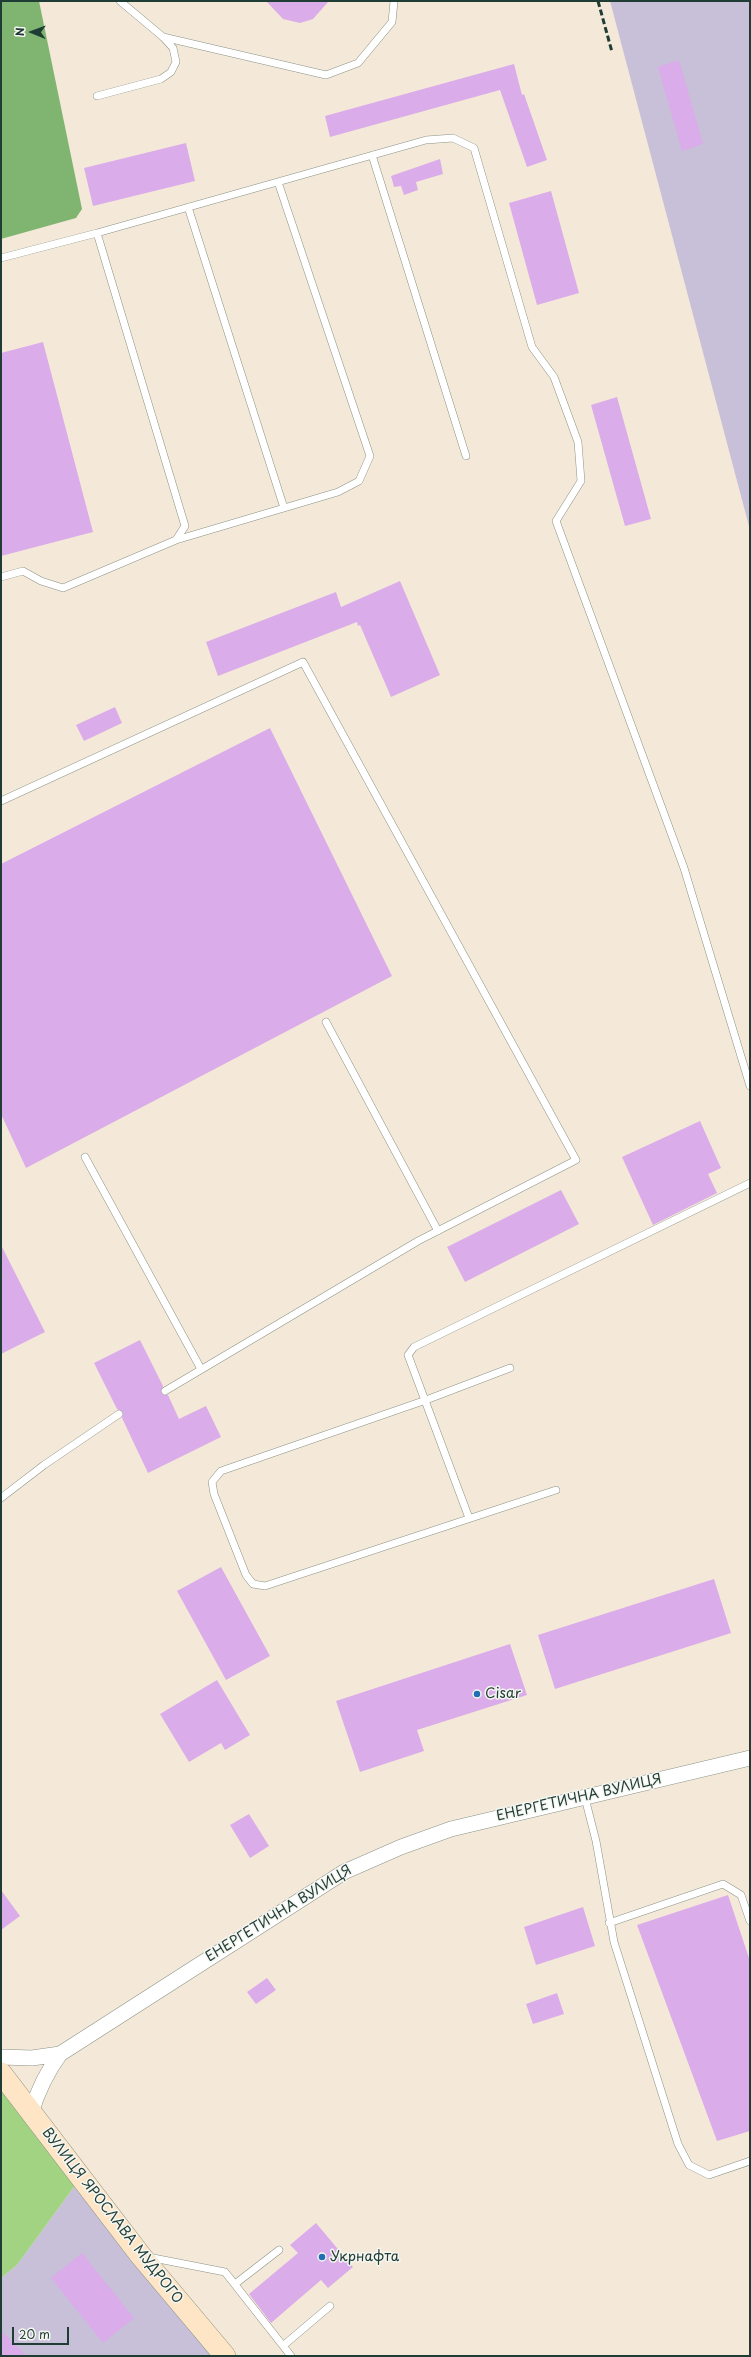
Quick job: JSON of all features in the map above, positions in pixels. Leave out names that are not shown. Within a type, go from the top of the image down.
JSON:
[{"type":"main road","name":"ВУЛИЦЯ ЯРОСЛАВА МУДРОГО","points":[[1,2074],[141,2256],[225,2356]]},
{"type":"street","name":"ЕНЕРГЕТИЧНА ВУЛИЦЯ","points":[[31,2113],[44,2078],[60,2054],[344,1872],[402,1847],[451,1829],[750,1758]]},
{"type":"street","name":"ЕНЕРГЕТИЧНА ВУЛИЦЯ","points":[[1,2057],[32,2058],[60,2054]]},
{"type":"lane","points":[[97,96],[160,79],[171,72],[176,62],[173,48],[120,1]]},
{"type":"lane","points":[[162,37],[326,76],[358,63],[392,22],[394,1]]},
{"type":"lane","points":[[1,258],[97,233],[426,140],[453,138],[474,148],[532,347],[554,377],[578,442],[582,480],[556,521],[684,868],[750,1086]]},
{"type":"lane","points":[[372,155],[466,456]]},
{"type":"lane","points":[[1,577],[23,571],[41,580],[63,588],[176,540],[338,492],[359,481],[370,456],[278,182]]},
{"type":"lane","points":[[188,207],[284,508]]},
{"type":"lane","points":[[97,233],[185,526],[176,540]]},
{"type":"lane","points":[[1,801],[303,662],[576,1160],[438,1231],[165,1391]]},
{"type":"lane","points":[[326,1022],[438,1231]]},
{"type":"lane","points":[[85,1157],[201,1369]]},
{"type":"lane","points":[[469,1518],[408,1355],[414,1347],[750,1183]]},
{"type":"lane","points":[[510,1368],[426,1400],[221,1471],[212,1482],[214,1494],[246,1576],[253,1584],[265,1586],[556,1490]]},
{"type":"lane","points":[[1,1498],[119,1414]]},
{"type":"lane","points":[[585,1798],[596,1841],[609,1923],[678,2144],[689,2165],[709,2175],[750,2161]]},
{"type":"lane","points":[[609,1923],[723,1884],[741,1895],[750,1921]]},
{"type":"lane","points":[[235,2284],[279,2250]]},
{"type":"lane","points":[[141,2256],[225,2272],[284,2345],[291,2356]]},
{"type":"lane","points":[[284,2345],[330,2306]]},
{"type":"shaded area","points":[[610,1],[750,1],[750,530]]},
{"type":"shaded area","points":[[76,2184],[221,2356],[1,2356],[1,2278],[17,2265]]},
{"type":"green space","points":[[1,1],[39,1],[82,209],[76,218],[1,239]]},
{"type":"green space","points":[[1,2083],[76,2184],[17,2265],[1,2278]]},
{"type":"building","points":[[266,1],[329,1],[313,19],[300,23],[283,19]]},
{"type":"building","points":[[679,60],[703,144],[682,151],[658,67]]},
{"type":"building","points":[[514,64],[522,95],[524,94],[547,160],[527,167],[500,90],[330,137],[325,116]]},
{"type":"building","points":[[186,143],[195,181],[93,206],[84,168]]},
{"type":"building","points":[[440,159],[443,174],[416,182],[418,190],[404,195],[401,186],[394,187],[391,176]]},
{"type":"building","points":[[551,191],[579,293],[537,305],[509,203]]},
{"type":"building","points":[[43,342],[93,532],[1,556],[1,353]]},
{"type":"building","points":[[617,397],[651,519],[625,526],[591,405]]},
{"type":"building","points":[[400,581],[440,675],[391,697],[360,625],[358,626],[357,622],[218,676],[206,642],[336,592],[341,607]]},
{"type":"building","points":[[115,707],[122,723],[84,741],[76,725]]},
{"type":"building","points":[[270,728],[392,976],[26,1168],[1,1114],[1,864]]},
{"type":"building","points":[[700,1121],[721,1168],[708,1174],[717,1193],[653,1225],[622,1157]]},
{"type":"building","points":[[561,1190],[579,1224],[465,1282],[447,1247]]},
{"type":"building","points":[[1,1245],[45,1332],[1,1354]]},
{"type":"building","points":[[140,1340],[163,1386],[161,1393],[168,1395],[179,1419],[206,1406],[221,1437],[148,1473],[122,1418],[123,1412],[117,1409],[94,1363]]},
{"type":"building","points":[[221,1567],[270,1656],[226,1680],[177,1591]]},
{"type":"building","points":[[714,1579],[731,1633],[555,1689],[538,1635]]},
{"type":"building","points":[[510,1644],[527,1695],[417,1730],[424,1751],[360,1772],[336,1701]]},
{"type":"building","points":[[217,1680],[250,1735],[225,1750],[221,1743],[189,1762],[160,1714]]},
{"type":"building","points":[[249,1814],[269,1846],[250,1858],[230,1825]]},
{"type":"building","points":[[1,1890],[20,1916],[1,1930]]},
{"type":"building","points":[[728,1895],[750,1961],[750,2131],[717,2141],[637,1925]]},
{"type":"building","points":[[583,1907],[595,1946],[536,1965],[524,1927]]},
{"type":"building","points":[[267,1978],[276,1990],[256,2004],[247,1992]]},
{"type":"building","points":[[557,1993],[564,2014],[533,2024],[526,2004]]},
{"type":"building","points":[[316,2223],[353,2267],[328,2288],[321,2280],[271,2323],[249,2294],[298,2253],[290,2245]]},
{"type":"building","points":[[82,2253],[134,2318],[103,2343],[51,2278]]},
{"type":"building","points":[[1,2331],[27,2356],[1,2356]]},
{"type":"railway","points":[[598,1],[612,52]]},
{"type":"place","name":"Cisar","points":[[477,1694]]},
{"type":"place","name":"Укрнафта","points":[[322,2257]]}]
